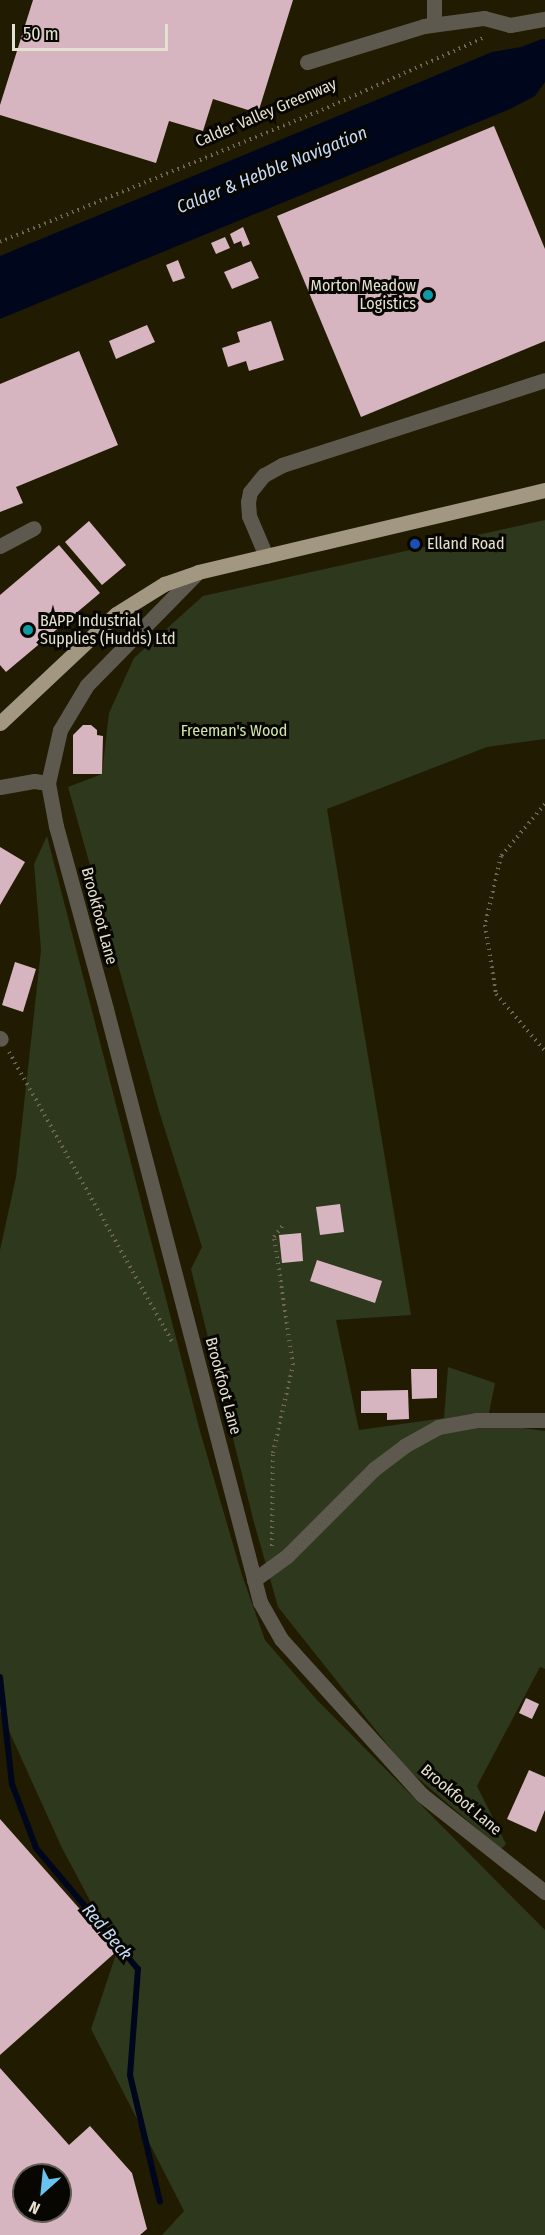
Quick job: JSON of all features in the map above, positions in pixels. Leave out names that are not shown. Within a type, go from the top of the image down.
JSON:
[{"type":"main road","points":[[0,723],[116,614],[164,584],[198,572],[545,490]]},
{"type":"street","points":[[434,0],[434,24]]},
{"type":"street","points":[[307,62],[434,24],[484,18],[510,25],[545,19]]},
{"type":"street","points":[[266,556],[249,516],[248,502],[250,492],[264,475],[282,465],[545,381]]},
{"type":"street","points":[[0,546],[34,528]]},
{"type":"street","name":"Brookfoot Lane","points":[[198,572],[87,685],[60,730],[48,783],[56,826],[106,1009],[254,1580],[260,1602],[281,1639],[422,1796],[545,1892]]},
{"type":"street","points":[[0,787],[34,781],[48,783]]},
{"type":"street","points":[[254,1580],[287,1556],[374,1469],[413,1441],[438,1427],[476,1420],[545,1420]]},
{"type":"path","name":"Calder Valley Greenway","points":[[0,242],[322,110],[510,25]]},
{"type":"path","points":[[545,804],[501,856],[485,925],[496,994],[545,1051]]},
{"type":"path","points":[[1,1038],[174,1345]]},
{"type":"path","points":[[271,1568],[273,1454],[293,1365],[274,1237],[283,1225]]},
{"type":"green space","name":"Freeman's Wood","points":[[545,520],[545,739],[487,747],[327,809],[411,1315],[336,1320],[359,1430],[444,1418],[448,1367],[495,1383],[487,1423],[545,1431],[545,1669],[540,1667],[477,1786],[506,1844],[501,1849],[406,1768],[278,1607],[253,1519],[191,1269],[202,1247],[159,1111],[68,787],[102,774],[109,713],[134,658],[203,596]]},
{"type":"green space","points":[[47,836],[200,1431],[242,1575],[265,1640],[317,1700],[545,1930],[545,2235],[162,2235],[184,2211],[91,2029],[117,1951],[62,1848],[0,1711],[0,1250],[16,1177],[41,950],[34,864]]},
{"type":"water","name":"Calder & Hebble Navigation","points":[[545,39],[545,82],[535,96],[510,109],[0,319],[0,256],[492,52],[521,47]]},
{"type":"building","points":[[33,0],[293,0],[258,113],[213,99],[203,131],[169,121],[156,163],[0,115],[0,105]]},
{"type":"building","name":"Morton Meadow Logistics","points":[[494,126],[545,249],[545,341],[361,417],[277,216]]},
{"type":"building","points":[[243,227],[250,244],[243,247],[241,241],[234,244],[230,234]]},
{"type":"building","points":[[225,237],[230,248],[216,254],[211,243]]},
{"type":"building","points":[[178,260],[185,278],[173,282],[166,265]]},
{"type":"building","points":[[251,261],[259,278],[232,289],[224,272]]},
{"type":"building","points":[[271,321],[284,360],[249,371],[246,361],[228,367],[222,348],[240,342],[237,332]]},
{"type":"building","points":[[147,325],[155,342],[116,359],[109,341]]},
{"type":"building","points":[[79,351],[118,445],[16,487],[23,503],[0,512],[0,384]]},
{"type":"building","points":[[89,521],[126,565],[102,585],[65,542]]},
{"type":"building","name":"BAPP Industrial Supplies (Hudds) Ltd","points":[[59,545],[100,593],[6,672],[0,665],[0,595]]},
{"type":"building","points":[[83,725],[91,725],[97,730],[97,735],[103,736],[102,774],[73,774],[73,735]]},
{"type":"building","points":[[0,847],[25,862],[0,905]]},
{"type":"building","points":[[15,962],[36,969],[23,1012],[2,1005]]},
{"type":"building","points":[[340,1204],[344,1232],[320,1235],[316,1207]]},
{"type":"building","points":[[301,1233],[303,1261],[282,1263],[279,1235]]},
{"type":"building","points":[[317,1260],[382,1281],[375,1303],[310,1281]]},
{"type":"building","points":[[411,1369],[437,1369],[437,1398],[412,1399]]},
{"type":"building","points":[[408,1390],[409,1419],[387,1420],[387,1413],[361,1413],[361,1391]]},
{"type":"building","points":[[526,1698],[539,1704],[532,1719],[519,1713]]},
{"type":"building","points":[[529,1770],[545,1777],[545,1810],[536,1832],[507,1819]]},
{"type":"building","points":[[0,1819],[117,1951],[0,2055]]},
{"type":"building","points":[[0,2068],[69,2145],[90,2126],[132,2173],[147,2229],[140,2235],[0,2235]]},
{"type":"waterway","name":"Red Beck","points":[[0,1677],[12,1784],[36,1848],[138,1969],[130,2075],[160,2202]]},
{"type":"place","name":"Morton Meadow Logistics","points":[[428,295]]},
{"type":"place","name":"Elland Road","points":[[415,544]]},
{"type":"place","name":"BAPP Industrial Supplies (Hudds) Ltd","points":[[28,630]]}]
